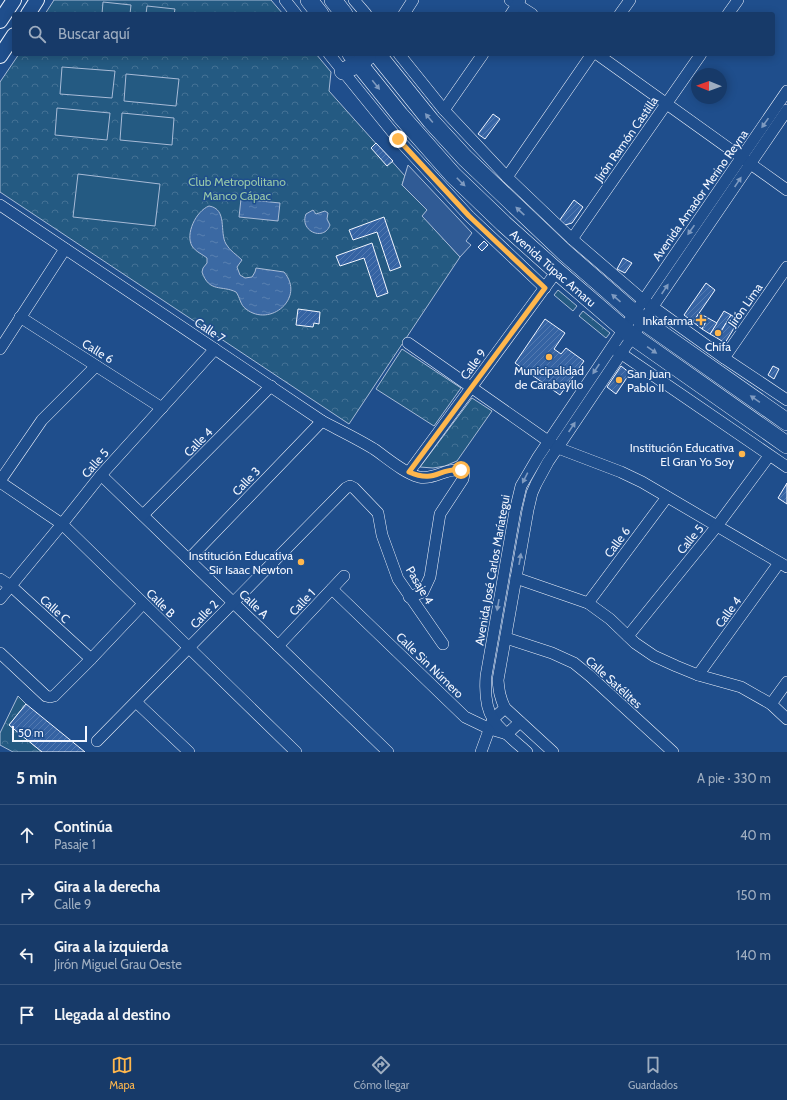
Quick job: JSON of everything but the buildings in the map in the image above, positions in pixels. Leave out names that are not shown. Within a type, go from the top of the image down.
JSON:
[{"type":"highway","points":[[309,0],[318,12]]},
{"type":"highway","points":[[333,0],[342,12]]},
{"type":"highway","name":"Avenida Túpac Amaru","points":[[378,56],[431,121],[464,157],[564,252],[640,312],[787,422]]},
{"type":"highway","points":[[343,71],[360,57]]},
{"type":"highway","name":"Avenida Túpac Amaru","points":[[360,57],[400,115],[453,175],[504,224],[628,333],[785,439]]},
{"type":"main road","points":[[0,21],[14,0]]},
{"type":"main road","points":[[29,12],[38,0]]},
{"type":"main road","points":[[0,56],[12,38]]},
{"type":"street","points":[[285,0],[294,12]]},
{"type":"street","points":[[354,0],[364,12]]},
{"type":"street","points":[[405,12],[413,0]]},
{"type":"street","points":[[621,12],[630,0]]},
{"type":"street","points":[[729,12],[738,0]]},
{"type":"street","points":[[515,5],[528,12]]},
{"type":"street","points":[[331,56],[398,139],[469,216],[545,288]]},
{"type":"street","name":"Avenida Túpac Amaru","points":[[401,56],[444,110],[507,177],[572,239],[640,312],[652,306],[724,358],[787,400]]},
{"type":"street","points":[[444,110],[482,56]]},
{"type":"street","points":[[507,177],[591,56]]},
{"type":"street","points":[[600,56],[787,190]]},
{"type":"street","name":"Jirón Ramón Castilla","points":[[572,239],[700,56]]},
{"type":"street","name":"Avenida Amador Merino Reyna","points":[[640,312],[652,306],[746,161],[787,91]]},
{"type":"street","name":"Avenida Amador Merino Reyna","points":[[640,312],[746,161],[787,110]]},
{"type":"street","name":"Calle 7","points":[[0,207],[322,421],[372,448],[409,472],[425,478],[436,476],[454,469],[461,470],[464,474],[463,479],[440,514],[430,577],[423,592],[409,597]]},
{"type":"street","points":[[0,349],[65,249]]},
{"type":"street","name":"Jirón Lima","points":[[724,358],[787,267]]},
{"type":"street","name":"Calle 9","points":[[409,472],[557,271]]},
{"type":"street","name":"Avenida José Carlos Maríategui","points":[[553,752],[505,708],[501,700],[498,680],[532,493],[548,462],[621,353],[628,333],[640,312]]},
{"type":"street","name":"Calle 6","points":[[20,317],[162,408]]},
{"type":"street","name":"Avenida José Carlos Maríategui","points":[[491,724],[485,688],[486,676],[518,497],[527,474],[548,441],[612,346],[628,333]]},
{"type":"street","points":[[408,344],[558,448],[621,472],[642,482],[783,565]]},
{"type":"street","points":[[612,346],[787,468]]},
{"type":"street","name":"Calle 5","points":[[0,599],[101,475],[215,349]]},
{"type":"street","points":[[0,481],[42,420],[96,366]]},
{"type":"street","name":"Calle 4","points":[[143,516],[271,386]]},
{"type":"street","name":"Calle 3","points":[[189,559],[322,421]]},
{"type":"street","name":"Calle 5","points":[[628,636],[717,526],[769,456]]},
{"type":"street","name":"Calle A","points":[[101,475],[388,752]]},
{"type":"street","name":"Calle B","points":[[0,481],[62,524],[296,752]]},
{"type":"street","name":"Pasaje 4","points":[[346,488],[350,486],[354,488],[378,512],[382,535],[398,579],[409,597],[443,644]]},
{"type":"street","name":"Calle 2","points":[[98,741],[346,488]]},
{"type":"street","name":"Calle 6","points":[[588,603],[667,497]]},
{"type":"street","name":"Calle 4","points":[[698,675],[783,565]]},
{"type":"street","name":"Calle 1","points":[[278,646],[344,576]]},
{"type":"street","points":[[516,578],[588,603],[610,619],[635,643],[654,656],[698,675],[741,687],[771,704],[787,719]]},
{"type":"street","name":"Calle C","points":[[0,579],[11,586],[91,659]]},
{"type":"street","name":"Calle Sin Número","points":[[332,589],[465,717],[491,724],[507,734]]},
{"type":"street","points":[[0,653],[46,696],[54,696],[143,604]]},
{"type":"street","name":"Calle Satélites","points":[[506,638],[574,663],[673,752]]},
{"type":"street","points":[[771,704],[787,682]]},
{"type":"street","points":[[136,702],[188,752]]},
{"type":"street","points":[[481,752],[491,724],[505,708]]},
{"type":"street","points":[[520,722],[507,734],[527,752]]},
{"type":"green space","points":[[54,0],[271,0],[281,12],[46,12]]},
{"type":"green space","points":[[103,2],[131,5],[130,12],[102,12]]},
{"type":"green space","points":[[147,6],[175,9],[174,12],[146,12]]},
{"type":"green space","name":"Club Metropolitano Manco Cápac","points":[[18,56],[318,56],[331,72],[329,91],[405,176],[402,185],[428,210],[423,216],[460,257],[349,424],[0,192],[0,82]]},
{"type":"green space","points":[[62,67],[115,71],[112,98],[60,94]]},
{"type":"green space","points":[[126,74],[179,79],[176,106],[124,101]]},
{"type":"green space","points":[[57,108],[110,113],[107,140],[55,135]]},
{"type":"green space","points":[[122,113],[174,118],[172,145],[120,140]]},
{"type":"green space","points":[[78,174],[160,184],[155,226],[73,217]]},
{"type":"green space","points":[[558,290],[577,306],[573,311],[554,295]]},
{"type":"green space","points":[[583,311],[610,333],[606,338],[579,316]]},
{"type":"green space","points":[[402,349],[461,388],[434,426],[376,389]]},
{"type":"green space","points":[[472,398],[492,411],[457,461],[445,466],[433,468],[420,467]]},
{"type":"green space","points":[[18,696],[26,704],[9,725],[42,752],[13,752],[0,745],[0,733]]},
{"type":"shaded area","points":[[408,165],[472,233],[466,241],[471,245],[460,257],[422,216],[427,210],[402,185]]},
{"type":"water","points":[[241,199],[280,203],[278,221],[239,217]]},
{"type":"water","points":[[209,206],[215,208],[219,212],[226,244],[231,251],[242,260],[237,267],[240,275],[245,278],[252,277],[256,268],[284,272],[290,282],[291,291],[288,300],[282,307],[265,315],[255,314],[244,307],[236,292],[212,286],[205,279],[202,272],[207,263],[207,258],[192,246],[190,235],[196,218]]},
{"type":"water","points":[[313,210],[316,214],[325,211],[328,213],[327,219],[330,225],[323,233],[313,232],[306,225],[306,214]]},
{"type":"place","name":"Inkafarma","points":[[701,320]]},
{"type":"place","name":"Chifa","points":[[718,333]]},
{"type":"place","name":"Municipalidad de Carabayllo","points":[[549,357]]},
{"type":"place","name":"San Juan Pablo II","points":[[619,380]]},
{"type":"place","name":"Institución Educativa El Gran Yo Soy","points":[[742,454]]},
{"type":"place","name":"Institución Educativa Sir Isaac Newton","points":[[301,562]]},
{"type":"route","points":[[398,139],[469,216],[545,288],[409,472],[425,478],[436,476],[454,469],[461,470]]}]
